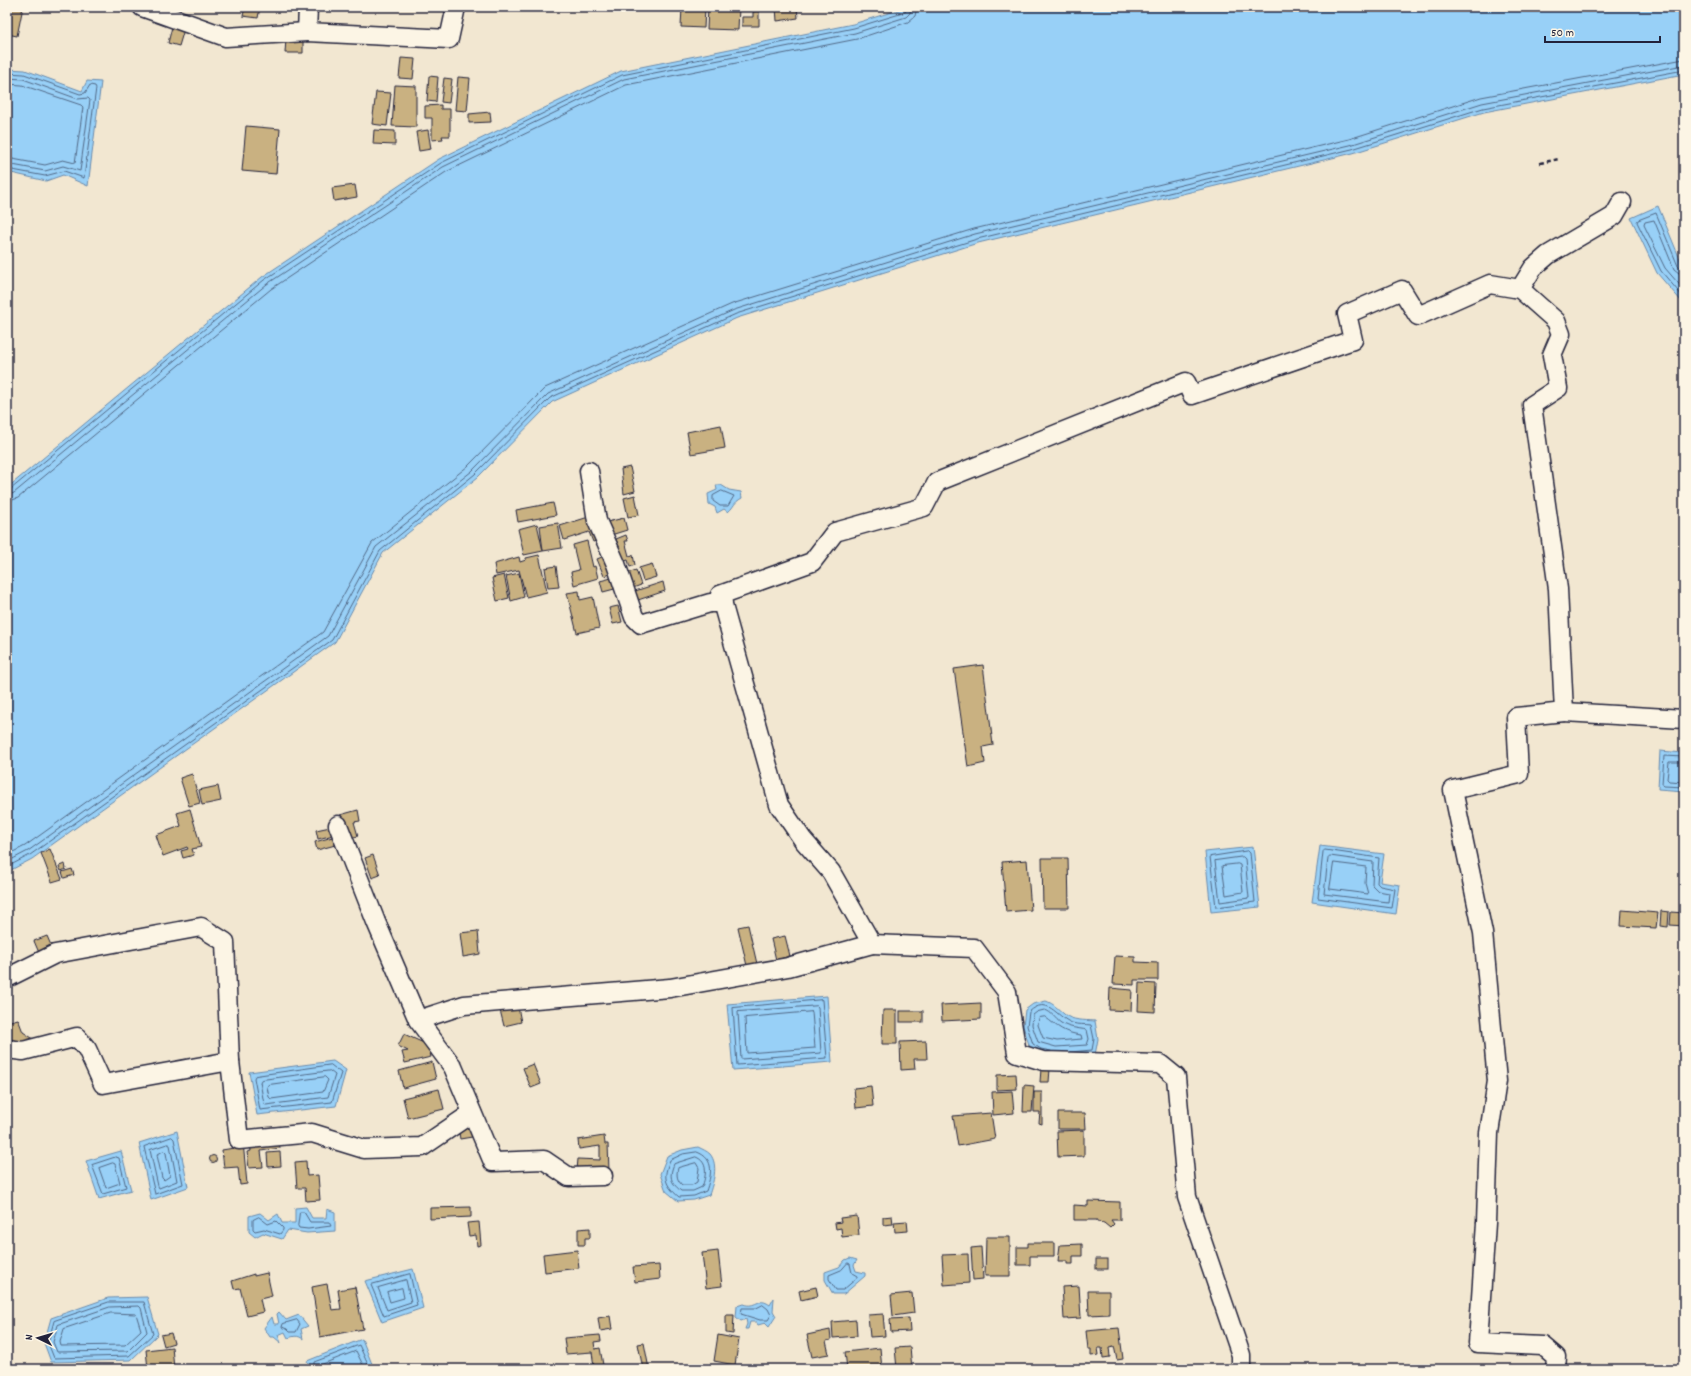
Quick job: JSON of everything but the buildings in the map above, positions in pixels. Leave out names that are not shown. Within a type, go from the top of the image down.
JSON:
[{"type":"street","points":[[142,7],[226,37],[307,32],[449,39],[456,7]]},
{"type":"street","points":[[307,32],[308,7]]},
{"type":"street","points":[[1520,289],[1533,268],[1548,255],[1614,216],[1622,202]]},
{"type":"street","points":[[872,944],[831,872],[803,840],[779,805],[720,595],[812,562],[835,532],[924,507],[937,482],[1186,382],[1192,395],[1353,340],[1347,314],[1402,290],[1418,316],[1490,284],[1520,289],[1556,320],[1561,334],[1552,355],[1558,388],[1532,405],[1558,589],[1564,712]]},
{"type":"street","points":[[589,471],[597,521],[616,564],[634,617],[642,624],[710,603],[723,603]]},
{"type":"street","points":[[1555,1369],[1556,1357],[1543,1346],[1478,1343],[1486,1223],[1489,1133],[1497,1081],[1483,933],[1453,790],[1519,774],[1516,717],[1564,712],[1684,719]]},
{"type":"street","points":[[338,824],[376,922],[418,1020],[453,1067],[493,1162],[544,1160],[569,1176],[603,1176]]},
{"type":"street","points":[[7,978],[55,954],[201,927],[225,942],[230,1061],[239,1140],[312,1133],[364,1149],[422,1147],[472,1114]]},
{"type":"street","points":[[418,1020],[464,1004],[670,988],[788,967],[872,944],[974,948],[1007,992],[1017,1053],[1043,1061],[1160,1064],[1176,1077],[1187,1198],[1241,1355],[1242,1369]]},
{"type":"street","points":[[7,1049],[23,1051],[77,1037],[87,1049],[103,1084],[230,1061]]},
{"type":"path","points":[[1540,163],[1559,159]]},
{"type":"water","points":[[908,7],[1684,7],[1684,74],[1484,112],[1353,153],[978,243],[737,318],[552,402],[478,477],[383,553],[335,642],[32,859],[7,872],[7,488],[262,277],[439,159],[621,71],[853,24]]},
{"type":"water","points":[[7,69],[25,70],[82,91],[87,81],[101,82],[88,186],[63,175],[46,181],[7,172]]},
{"type":"water","points":[[1658,206],[1684,269],[1684,306],[1657,273],[1631,218]]},
{"type":"water","points":[[716,485],[721,485],[729,490],[741,492],[742,498],[737,501],[728,512],[724,509],[717,513],[715,507],[709,504],[708,494],[717,490]]},
{"type":"water","points":[[1660,751],[1684,753],[1684,791],[1658,789]]},
{"type":"water","points":[[1320,846],[1384,854],[1380,882],[1400,885],[1396,914],[1312,902]]},
{"type":"water","points":[[1253,847],[1260,907],[1211,912],[1205,852]]},
{"type":"water","points":[[827,996],[832,1062],[733,1070],[727,1004]]},
{"type":"water","points":[[1046,1001],[1071,1018],[1095,1021],[1098,1039],[1095,1055],[1056,1056],[1030,1048],[1023,1026],[1025,1010],[1033,1004]]},
{"type":"water","points":[[333,1061],[346,1070],[336,1106],[257,1115],[249,1072]]},
{"type":"water","points":[[177,1131],[188,1187],[151,1200],[139,1143]]},
{"type":"water","points":[[698,1147],[706,1151],[713,1158],[715,1169],[709,1195],[694,1200],[678,1201],[666,1191],[660,1174],[667,1156],[682,1150]]},
{"type":"water","points":[[121,1151],[131,1190],[99,1199],[86,1161]]},
{"type":"water","points":[[306,1207],[312,1218],[326,1218],[327,1209],[335,1212],[335,1231],[307,1233],[288,1230],[282,1239],[263,1233],[255,1237],[249,1232],[249,1216],[260,1213],[269,1220],[278,1214],[282,1223],[295,1223],[295,1208]]},
{"type":"water","points":[[850,1258],[857,1260],[854,1265],[856,1271],[865,1273],[865,1276],[844,1294],[833,1294],[825,1280],[825,1272],[839,1267],[845,1260]]},
{"type":"water","points":[[413,1269],[423,1308],[382,1322],[365,1281]]},
{"type":"water","points":[[147,1297],[158,1334],[131,1360],[51,1362],[44,1343],[51,1318],[108,1298]]},
{"type":"water","points":[[774,1298],[773,1311],[776,1316],[769,1327],[765,1323],[758,1325],[756,1322],[750,1322],[748,1329],[745,1329],[747,1324],[746,1319],[741,1321],[736,1317],[737,1306],[743,1304],[751,1305],[760,1302],[770,1305]]},
{"type":"water","points":[[279,1312],[286,1320],[299,1315],[308,1326],[301,1329],[303,1339],[296,1336],[288,1338],[285,1332],[278,1335],[281,1343],[274,1337],[270,1337],[264,1328],[272,1317],[274,1324],[279,1324],[277,1314]]},
{"type":"water","points":[[362,1339],[374,1369],[311,1369],[307,1361]]}]
